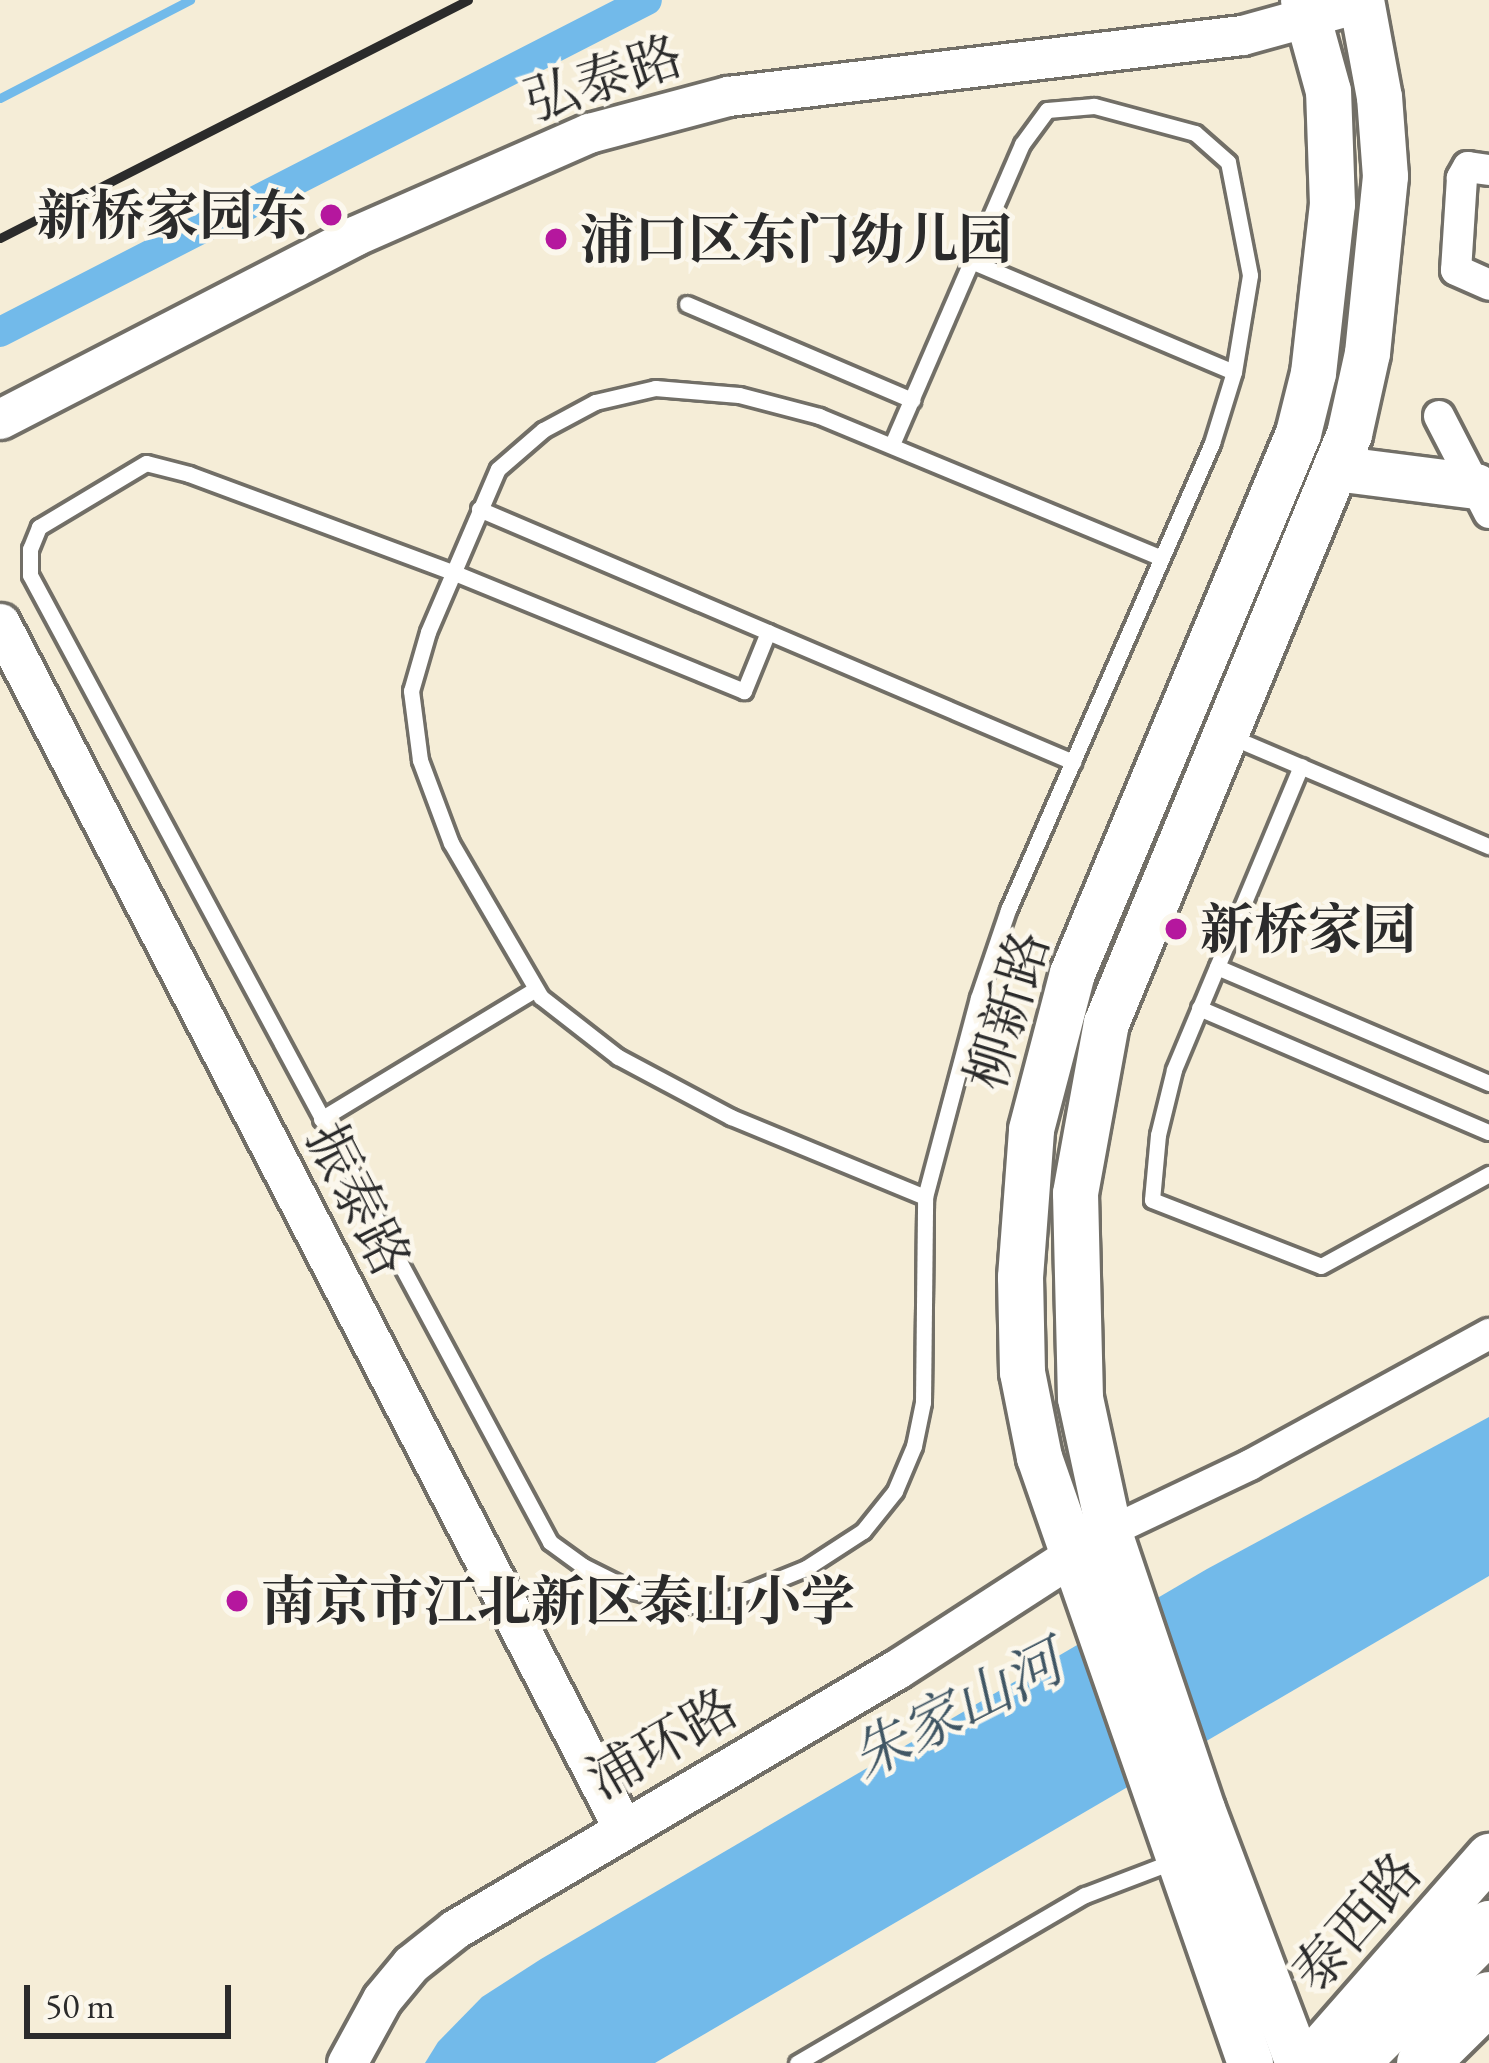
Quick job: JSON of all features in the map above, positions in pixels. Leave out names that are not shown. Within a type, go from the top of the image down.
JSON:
[{"type":"highway","points":[[1352,2063],[1489,1926]]},
{"type":"highway","points":[[1422,2063],[1489,1997]]},
{"type":"main road","name":"柳新路","points":[[1250,2063],[1177,1860],[1171,1783],[1080,1399],[1073,1281],[1081,1141],[1106,1023],[1335,468],[1367,353],[1381,252],[1381,117],[1364,1]]},
{"type":"main road","name":"柳新路","points":[[1298,2063],[1070,1557],[1039,1456],[1022,1372],[1022,1200],[1030,1129],[1072,973],[1298,433],[1324,310],[1332,203],[1328,91],[1306,9]]},
{"type":"main road","points":[[1335,468],[1482,500]]},
{"type":"main road","name":"泰西路","points":[[1307,2063],[1489,1856]]},
{"type":"street","name":"弘泰路","points":[[0,419],[354,236],[589,133],[728,95],[1242,35],[1306,9],[1364,1]]},
{"type":"street","points":[[1489,170],[1468,167],[1462,178],[1456,270],[1489,285]]},
{"type":"street","points":[[1439,416],[1482,500]]},
{"type":"street","name":"振泰路","points":[[0,623],[622,1826]]},
{"type":"street","points":[[1109,1532],[1250,1465],[1489,1334]]},
{"type":"street","name":"浦环路","points":[[347,2063],[382,1999],[411,1964],[455,1929],[622,1826],[897,1669],[1070,1557]]},
{"type":"lane","points":[[768,632],[744,691],[452,572],[189,474],[146,464],[39,527],[30,548],[30,574],[550,1542],[583,1567],[633,1591],[691,1605],[732,1598],[806,1568],[863,1531],[895,1491],[914,1446],[923,1402],[920,1278],[925,1197],[1000,932],[1212,443],[1234,372],[1250,275],[1243,217],[1228,162],[1195,133],[1094,106],[1046,110],[1022,144],[892,444]]},
{"type":"lane","points":[[971,261],[1234,372]]},
{"type":"lane","points":[[687,304],[912,400]]},
{"type":"lane","points":[[925,1197],[730,1118],[618,1057],[536,989],[452,843],[420,760],[410,691],[452,572],[498,469],[543,430],[595,402],[656,388],[739,395],[819,416],[1161,558]]},
{"type":"lane","points":[[479,509],[1072,762]]},
{"type":"lane","points":[[1225,734],[1489,846]]},
{"type":"lane","points":[[1301,766],[1174,1070],[1158,1135],[1152,1200],[1321,1266],[1489,1174]]},
{"type":"lane","points":[[1217,967],[1489,1082]]},
{"type":"lane","points":[[321,1119],[536,989]]},
{"type":"lane","points":[[1199,1008],[1489,1132]]},
{"type":"lane","points":[[797,2063],[1084,1895],[1177,1860]]},
{"type":"water","points":[[1489,1417],[1489,1576],[655,2063],[425,2063],[438,2042],[482,1997],[541,1959],[1207,1569]]},
{"type":"waterway","points":[[0,98],[190,0]]},
{"type":"waterway","points":[[0,332],[647,0]]},
{"type":"railway","points":[[0,238],[468,0]]},
{"type":"place","name":"新桥家园东","points":[[331,215]]},
{"type":"place","name":"浦口区东门幼儿园","points":[[556,239]]},
{"type":"place","name":"新桥家园","points":[[1176,929]]},
{"type":"place","name":"南京市江北新区泰山小学","points":[[237,1601]]},
{"type":"water label","name":"朱家山河","points":[[957,1710]]}]
